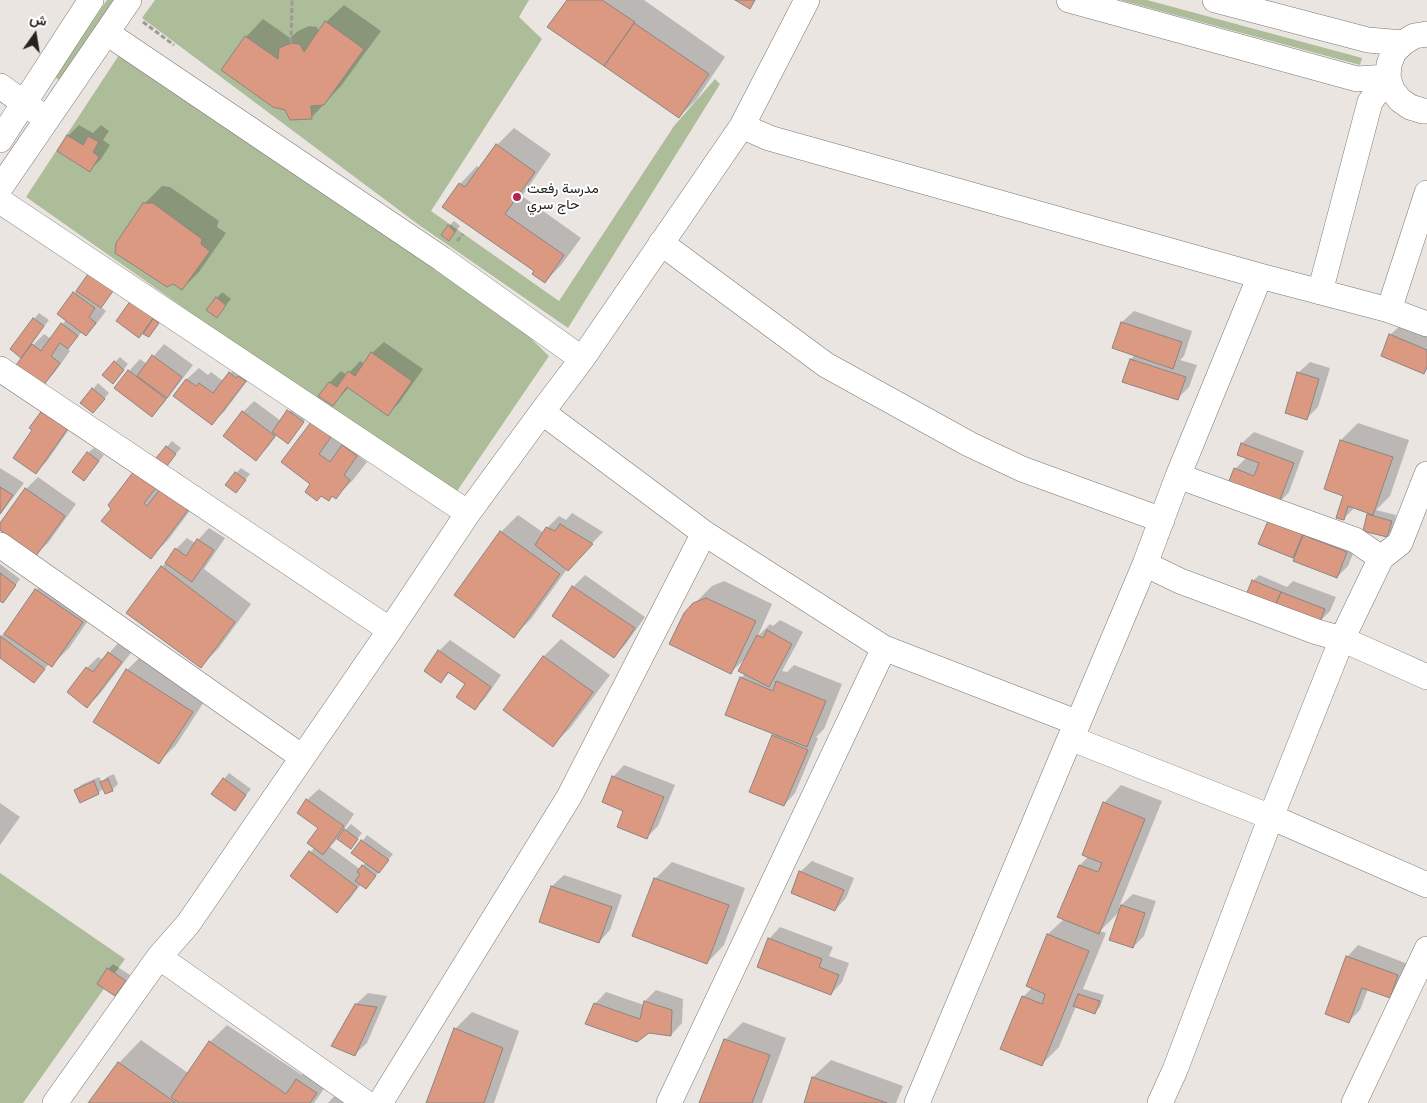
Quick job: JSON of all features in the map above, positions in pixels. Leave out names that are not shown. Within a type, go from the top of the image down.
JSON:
[{"type":"street","points":[[0,140],[91,0]]},
{"type":"street","points":[[0,188],[129,0]]},
{"type":"street","points":[[55,1103],[159,957],[188,924],[468,513],[582,359],[742,126],[807,0]]},
{"type":"street","points":[[1069,0],[1357,79],[1388,77]]},
{"type":"street","points":[[1216,0],[1368,40],[1402,42]]},
{"type":"street","points":[[106,33],[442,259],[582,359]]},
{"type":"street","points":[[1427,34],[1414,36],[1402,42],[1394,52],[1389,64],[1388,77],[1392,90],[1400,100],[1410,108],[1427,111]]},
{"type":"street","points":[[1320,292],[1370,102],[1388,77]]},
{"type":"street","points":[[0,86],[47,118]]},
{"type":"street","points":[[742,126],[769,138],[1260,276],[1388,310],[1427,324]]},
{"type":"street","points":[[1388,310],[1427,193]]},
{"type":"street","points":[[0,201],[468,513]]},
{"type":"street","points":[[662,243],[826,365],[969,444],[1022,469],[1162,520]]},
{"type":"street","points":[[917,1103],[1145,564],[1178,476],[1260,276]]},
{"type":"street","points":[[0,369],[390,630]]},
{"type":"street","points":[[542,412],[704,533],[884,648],[1427,885]]},
{"type":"street","points":[[1160,1103],[1175,1070],[1271,817],[1342,639],[1381,558],[1400,544],[1427,474]]},
{"type":"street","points":[[1178,476],[1355,540],[1381,558]]},
{"type":"street","points":[[380,1103],[568,797],[704,533]]},
{"type":"street","points":[[0,545],[302,757]]},
{"type":"street","points":[[1145,564],[1180,581],[1317,632],[1342,639],[1427,677]]},
{"type":"street","points":[[669,1103],[884,648]]},
{"type":"street","points":[[1354,1103],[1427,950]]},
{"type":"street","points":[[159,957],[366,1103]]},
{"type":"path","points":[[291,43],[292,0]]},
{"type":"green space","points":[[107,0],[115,0],[60,81],[55,77]]},
{"type":"green space","points":[[155,0],[529,0],[519,17],[542,39],[431,211],[559,301],[674,126],[715,79],[720,84],[568,328],[419,225],[142,18]]},
{"type":"green space","points":[[1120,0],[1147,0],[1362,58],[1360,65]]},
{"type":"green space","points":[[119,55],[498,307],[549,356],[453,497],[26,197]]},
{"type":"green space","points":[[0,873],[125,959],[23,1103],[0,1103]]},
{"type":"building","points":[[567,0],[602,0],[635,22],[604,66],[547,27]]},
{"type":"building","points":[[735,0],[755,0],[750,9]]},
{"type":"building","points":[[325,21],[364,49],[324,105],[311,106],[312,119],[290,120],[285,110],[273,107],[221,70],[245,36],[278,59],[279,48],[291,43],[300,44],[304,52]]},
{"type":"building","points":[[634,23],[709,74],[679,118],[604,66]]},
{"type":"building","points":[[67,135],[83,145],[88,136],[99,142],[93,152],[99,157],[90,172],[57,151]]},
{"type":"building","points":[[496,144],[535,172],[505,214],[564,255],[545,283],[532,274],[534,271],[442,207],[459,183],[465,187]]},
{"type":"building","points":[[143,203],[153,203],[202,239],[201,244],[210,251],[182,290],[173,284],[167,287],[115,253],[116,243]]},
{"type":"building","points":[[448,225],[455,232],[449,241],[441,235]]},
{"type":"building","points":[[88,274],[113,291],[101,308],[76,291]]},
{"type":"building","points":[[73,292],[95,308],[89,317],[96,323],[86,336],[57,314]]},
{"type":"building","points":[[216,297],[226,305],[217,318],[206,310]]},
{"type":"building","points":[[131,300],[154,317],[139,338],[116,321]]},
{"type":"building","points":[[33,318],[44,326],[21,358],[10,349]]},
{"type":"building","points":[[153,319],[159,323],[149,337],[143,334]]},
{"type":"building","points":[[1121,322],[1182,342],[1173,369],[1112,348]]},
{"type":"building","points":[[61,323],[78,336],[68,349],[60,343],[51,356],[60,363],[44,385],[16,365],[32,344],[41,351]]},
{"type":"building","points":[[1389,334],[1427,350],[1427,367],[1424,374],[1381,356]]},
{"type":"building","points":[[371,352],[412,381],[388,416],[347,387],[333,406],[318,396],[329,382],[337,387],[348,371],[355,376]]},
{"type":"building","points":[[152,355],[182,377],[167,398],[137,376]]},
{"type":"building","points":[[1130,359],[1186,377],[1178,400],[1122,382]]},
{"type":"building","points":[[114,361],[124,370],[113,384],[102,375]]},
{"type":"building","points":[[128,370],[166,399],[152,417],[114,388]]},
{"type":"building","points":[[229,372],[236,378],[238,376],[246,381],[212,425],[173,396],[186,379],[196,386],[199,383],[213,393]]},
{"type":"building","points":[[1297,372],[1319,379],[1307,420],[1285,413]]},
{"type":"building","points":[[92,388],[105,399],[93,413],[80,403]]},
{"type":"building","points":[[43,409],[69,427],[36,474],[13,458],[32,430],[29,428]]},
{"type":"building","points":[[287,410],[304,422],[288,444],[272,432]]},
{"type":"building","points":[[242,411],[275,436],[256,461],[223,436]]},
{"type":"building","points":[[311,422],[331,437],[319,454],[330,462],[342,445],[357,456],[344,475],[350,480],[336,499],[332,496],[329,501],[321,496],[317,501],[305,492],[310,484],[281,462]]},
{"type":"building","points":[[1340,440],[1393,457],[1373,515],[1348,506],[1344,520],[1336,518],[1343,496],[1324,489]]},
{"type":"building","points":[[1241,443],[1294,463],[1278,505],[1227,486],[1234,468],[1254,476],[1259,463],[1237,455]]},
{"type":"building","points":[[166,446],[176,454],[167,466],[156,458]]},
{"type":"building","points":[[87,452],[99,461],[84,481],[72,472]]},
{"type":"building","points":[[134,471],[156,488],[144,503],[147,506],[160,489],[188,510],[151,559],[101,521],[111,509],[108,505]]},
{"type":"building","points":[[235,472],[246,480],[236,493],[225,485]]},
{"type":"building","points":[[0,487],[13,495],[0,514]]},
{"type":"building","points":[[25,488],[65,516],[36,556],[0,530],[0,523]]},
{"type":"building","points":[[1367,514],[1392,521],[1387,537],[1363,531]]},
{"type":"building","points":[[1268,521],[1303,534],[1293,558],[1258,544]]},
{"type":"building","points":[[560,524],[593,544],[568,571],[535,545],[546,527],[555,531]]},
{"type":"building","points":[[500,531],[560,574],[514,638],[454,595]]},
{"type":"building","points":[[1303,535],[1347,552],[1337,578],[1293,561]]},
{"type":"building","points":[[197,539],[214,550],[192,582],[165,563],[175,548],[186,556]]},
{"type":"building","points":[[161,566],[235,622],[201,668],[126,613]]},
{"type":"building","points":[[0,573],[16,585],[3,603],[0,601]]},
{"type":"building","points":[[1252,580],[1281,592],[1275,606],[1246,595]]},
{"type":"building","points":[[572,586],[635,628],[614,658],[552,616]]},
{"type":"building","points":[[35,589],[83,622],[52,667],[4,634]]},
{"type":"building","points":[[1281,592],[1325,609],[1319,624],[1275,606]]},
{"type":"building","points":[[706,598],[756,621],[731,674],[669,644],[684,613],[693,603]]},
{"type":"building","points":[[767,630],[792,644],[769,687],[738,671],[757,635],[763,638]]},
{"type":"building","points":[[0,636],[45,669],[34,683],[0,658]]},
{"type":"building","points":[[438,650],[491,687],[475,710],[456,697],[465,684],[448,672],[441,683],[424,671]]},
{"type":"building","points":[[108,652],[122,662],[87,708],[67,692],[86,667],[93,672]]},
{"type":"building","points":[[543,656],[593,692],[553,747],[503,710]]},
{"type":"building","points":[[126,669],[193,712],[159,764],[93,722]]},
{"type":"building","points":[[740,677],[773,691],[776,681],[826,701],[807,747],[725,715]]},
{"type":"building","points":[[772,735],[808,750],[784,806],[749,792]]},
{"type":"building","points":[[612,776],[664,797],[647,839],[617,827],[623,811],[602,802]]},
{"type":"building","points":[[223,778],[246,795],[235,811],[211,794]]},
{"type":"building","points":[[108,779],[113,791],[105,794],[100,782]]},
{"type":"building","points":[[94,781],[99,794],[80,803],[74,790]]},
{"type":"building","points":[[306,799],[344,826],[323,855],[307,843],[318,828],[297,813]]},
{"type":"building","points":[[1103,802],[1145,819],[1099,934],[1057,917],[1079,865],[1098,872],[1102,863],[1082,855]]},
{"type":"building","points":[[344,829],[358,839],[351,849],[337,839]]},
{"type":"building","points":[[361,840],[389,860],[379,873],[351,853]]},
{"type":"building","points":[[309,851],[357,887],[337,913],[290,876]]},
{"type":"building","points":[[362,865],[376,876],[366,889],[355,881],[360,874],[357,872]]},
{"type":"building","points":[[799,871],[844,890],[835,911],[791,893]]},
{"type":"building","points":[[654,878],[729,905],[707,964],[632,936]]},
{"type":"building","points":[[551,886],[612,907],[599,943],[539,922]]},
{"type":"building","points":[[1121,905],[1145,913],[1133,948],[1109,940]]},
{"type":"building","points":[[1047,934],[1089,951],[1042,1066],[1000,1049],[1022,996],[1042,1004],[1045,994],[1026,986]]},
{"type":"building","points":[[768,938],[822,959],[819,967],[839,975],[831,995],[757,967]]},
{"type":"building","points":[[1346,956],[1398,975],[1390,998],[1362,988],[1349,1023],[1325,1014]]},
{"type":"building","points":[[107,968],[126,981],[115,996],[97,984]]},
{"type":"building","points":[[1078,994],[1100,1001],[1095,1014],[1073,1006]]},
{"type":"building","points":[[644,1001],[672,1010],[671,1036],[649,1033],[637,1042],[585,1024],[594,1003],[640,1019]]},
{"type":"building","points":[[355,1004],[377,1007],[355,1056],[331,1046]]},
{"type":"building","points":[[454,1028],[503,1048],[484,1103],[426,1103]]},
{"type":"building","points":[[724,1039],[770,1055],[752,1103],[699,1103]]},
{"type":"building","points":[[209,1041],[286,1094],[296,1079],[317,1093],[310,1103],[179,1103],[171,1097]]},
{"type":"building","points":[[118,1062],[176,1103],[88,1103]]},
{"type":"building","points":[[812,1077],[887,1103],[804,1103]]},
{"type":"place","name":"مدرسة رفعت حاج سري","points":[[517,197]]}]
